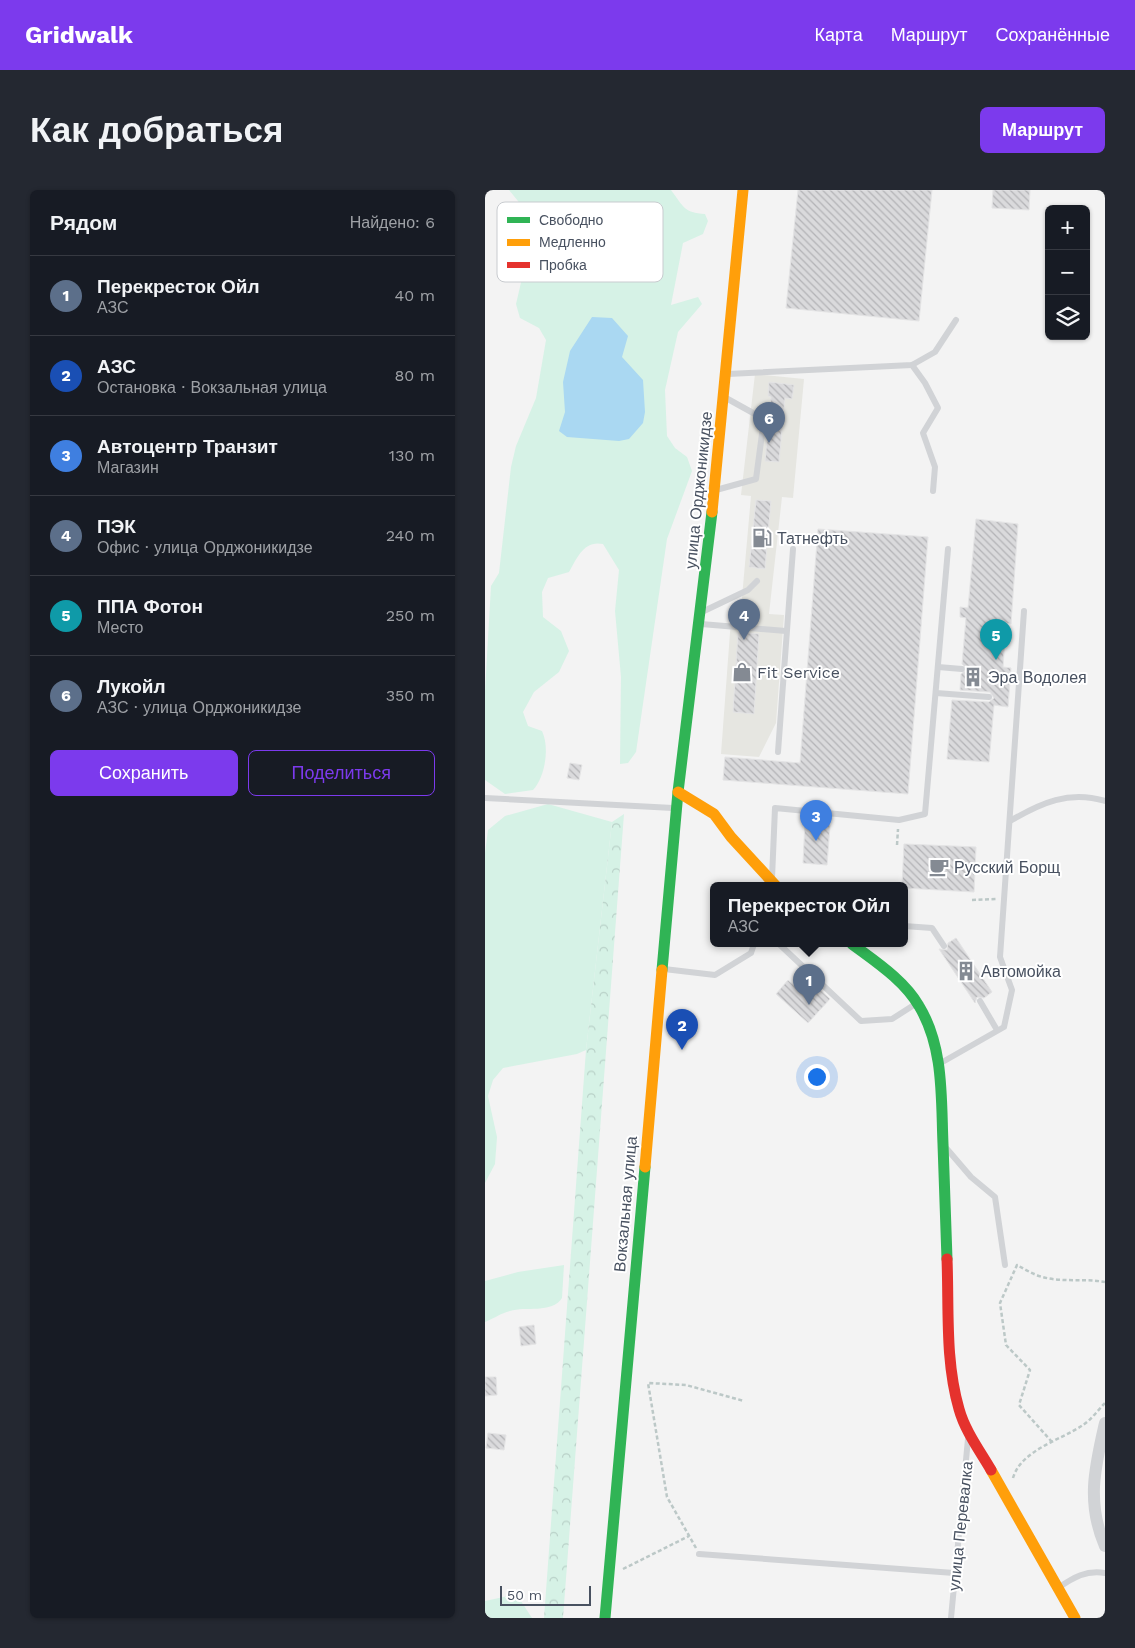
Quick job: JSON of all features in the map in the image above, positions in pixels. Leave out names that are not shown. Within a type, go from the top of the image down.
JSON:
[{"type":"main road","name":"улица Орджоникидзе","points":[[678,792],[701,618],[715,491],[743,190]]},
{"type":"main road","name":"Вокзальная улица","points":[[605,1618],[678,792]]},
{"type":"main road","points":[[678,792],[714,814],[731,837],[770,882]]},
{"type":"main road","points":[[856,947],[887,969],[918,1003],[925,1012],[934,1038],[939,1064],[951,1365],[959,1409],[969,1433],[1007,1496],[1075,1618]]},
{"type":"street","points":[[1105,1423],[1093,1477],[1097,1527],[1105,1546]]},
{"type":"lane","points":[[726,374],[911,365],[935,352],[956,320]]},
{"type":"lane","points":[[911,365],[925,383],[938,408],[923,433],[935,467],[933,491]]},
{"type":"lane","points":[[715,491],[756,479],[764,419],[724,398]]},
{"type":"lane","points":[[779,752],[793,549]]},
{"type":"lane","points":[[773,882],[775,808],[899,820],[925,814],[948,549]]},
{"type":"lane","points":[[701,618],[748,590],[757,581]]},
{"type":"lane","points":[[939,1064],[1004,1026],[1012,990],[1000,958],[1024,611]]},
{"type":"lane","points":[[701,618],[786,631]]},
{"type":"lane","points":[[938,667],[961,669]]},
{"type":"lane","points":[[935,693],[989,697]]},
{"type":"lane","points":[[1010,821],[1041,803],[1072,797],[1105,801]]},
{"type":"lane","points":[[485,798],[677,808]]},
{"type":"lane","points":[[908,926],[932,928],[944,946]]},
{"type":"lane","points":[[663,969],[715,975],[751,953],[753,947]]},
{"type":"lane","points":[[782,947],[861,1022],[892,1019],[918,1003]]},
{"type":"lane","points":[[980,1001],[997,1030]]},
{"type":"lane","points":[[943,1145],[971,1177],[995,1197],[1005,1265]]},
{"type":"lane","name":"улица Перевалка","points":[[951,1618],[969,1433]]},
{"type":"lane","points":[[699,1554],[954,1573]]},
{"type":"lane","points":[[1057,1588],[1075,1576],[1091,1571],[1105,1573]]},
{"type":"path","points":[[897,845],[899,820]]},
{"type":"path","points":[[972,900],[994,900],[1005,897]]},
{"type":"path","points":[[1052,1442],[1019,1405],[1030,1370],[1006,1345],[1000,1303],[1017,1266],[1039,1276],[1062,1280],[1087,1279],[1105,1282]]},
{"type":"path","points":[[699,1554],[667,1497],[648,1383],[686,1386],[745,1401]]},
{"type":"path","points":[[1007,1496],[1015,1471],[1026,1459],[1052,1442],[1084,1425],[1105,1403]]},
{"type":"path","points":[[608,1577],[689,1536]]},
{"type":"shaded area","points":[[755,374],[804,379],[793,498],[782,497],[769,614],[784,615],[776,723],[759,757],[721,754],[731,619],[740,620],[751,496],[741,495]]},
{"type":"green space","points":[[509,190],[671,190],[685,208],[693,212],[705,214],[708,221],[703,234],[683,243],[671,305],[698,297],[702,304],[678,332],[665,390],[667,436],[675,448],[687,457],[692,471],[667,539],[636,752],[628,763],[620,764],[621,677],[615,611],[619,570],[603,544],[596,543],[582,551],[569,572],[548,578],[542,592],[543,617],[561,631],[569,651],[559,672],[534,692],[523,712],[528,726],[542,731],[544,738],[546,754],[541,778],[533,790],[505,794],[485,780],[485,691],[491,586],[499,573],[511,467],[516,446],[536,398],[546,340],[539,328],[520,318],[516,304],[521,282],[663,282],[663,202],[519,202]]},
{"type":"green space","points":[[548,804],[612,822],[586,1050],[577,1054],[503,1068],[493,1080],[488,1096],[497,1137],[495,1164],[485,1183],[485,853],[488,830],[505,816]]},
{"type":"green space","points":[[624,814],[563,1618],[544,1618],[586,1050],[612,822]]},
{"type":"green space","points":[[564,1265],[562,1298],[558,1303],[545,1308],[510,1311],[485,1322],[485,1281],[518,1272]]},
{"type":"green space","points":[[508,1596],[519,1598],[532,1618],[485,1618],[485,1601]]},
{"type":"water","points":[[592,317],[612,318],[628,336],[622,357],[643,380],[645,412],[643,423],[629,439],[619,441],[567,437],[559,431],[565,412],[563,382],[570,351]]},
{"type":"building","points":[[798,190],[932,190],[919,321],[786,308]]},
{"type":"building","points":[[993,190],[1030,190],[1029,210],[992,208]]},
{"type":"building","points":[[769,382],[794,385],[792,399],[785,398],[779,462],[765,461],[771,397],[768,396]]},
{"type":"building","points":[[756,500],[771,501],[765,569],[749,567]]},
{"type":"building","points":[[976,519],[1018,524],[1011,624],[1006,623],[1003,667],[1011,668],[1008,707],[994,705],[989,762],[947,759],[952,700],[989,702],[994,698],[990,692],[960,690],[961,674],[967,669],[962,664],[966,618],[960,617],[960,607],[968,608]]},
{"type":"building","points":[[818,529],[928,537],[908,794],[723,780],[725,757],[800,763]]},
{"type":"building","points":[[738,632],[759,634],[754,714],[733,712]]},
{"type":"building","points":[[570,763],[582,765],[579,780],[567,778]]},
{"type":"building","points":[[805,822],[830,825],[827,865],[803,863]]},
{"type":"building","name":"Русский Борщ","points":[[904,844],[976,847],[974,892],[908,888],[908,882],[902,882]]},
{"type":"building","name":"Автомойка","points":[[956,938],[992,992],[984,998],[977,997],[975,1003],[939,949],[947,950],[948,943]]},
{"type":"building","points":[[788,980],[805,995],[814,984],[830,999],[808,1023],[776,994]]},
{"type":"building","points":[[534,1325],[536,1344],[521,1346],[519,1327]]},
{"type":"building","points":[[485,1377],[496,1377],[497,1395],[485,1396]]},
{"type":"building","points":[[488,1433],[506,1435],[504,1450],[486,1448]]},
{"type":"traffic: fast","points":[[662,970],[678,792],[712,512]]},
{"type":"traffic: fast","points":[[856,947],[889,972],[906,988],[919,1006],[933,1038],[940,1073],[947,1259]]},
{"type":"traffic: fast","points":[[605,1618],[645,1167]]},
{"type":"traffic: slow","points":[[712,512],[743,190]]},
{"type":"traffic: slow","points":[[678,792],[714,814],[731,837],[772,882]]},
{"type":"traffic: slow","points":[[645,1167],[662,970]]},
{"type":"traffic: slow","points":[[991,1470],[1075,1618]]},
{"type":"traffic: jam","points":[[947,1259],[948,1334],[951,1372],[959,1409],[965,1425],[991,1470]]},
{"type":"place","name":"Лукойл","points":[[769,443]]},
{"type":"place","name":"Татнефть","points":[[762,538]]},
{"type":"place","name":"ПЭК","points":[[744,640]]},
{"type":"place","name":"ППА Фотон","points":[[996,660]]},
{"type":"place","name":"Fit Service","points":[[742,672]]},
{"type":"place","name":"Эра Водолея","points":[[973,677]]},
{"type":"place","name":"Автоцентр Транзит","points":[[816,841]]},
{"type":"place","name":"Русский Борщ","points":[[939,867]]},
{"type":"place","name":"Автомойка","points":[[966,971]]},
{"type":"place","name":"Перекресток Ойл","points":[[809,1005]]},
{"type":"place","name":"АЗС","points":[[682,1050]]}]
